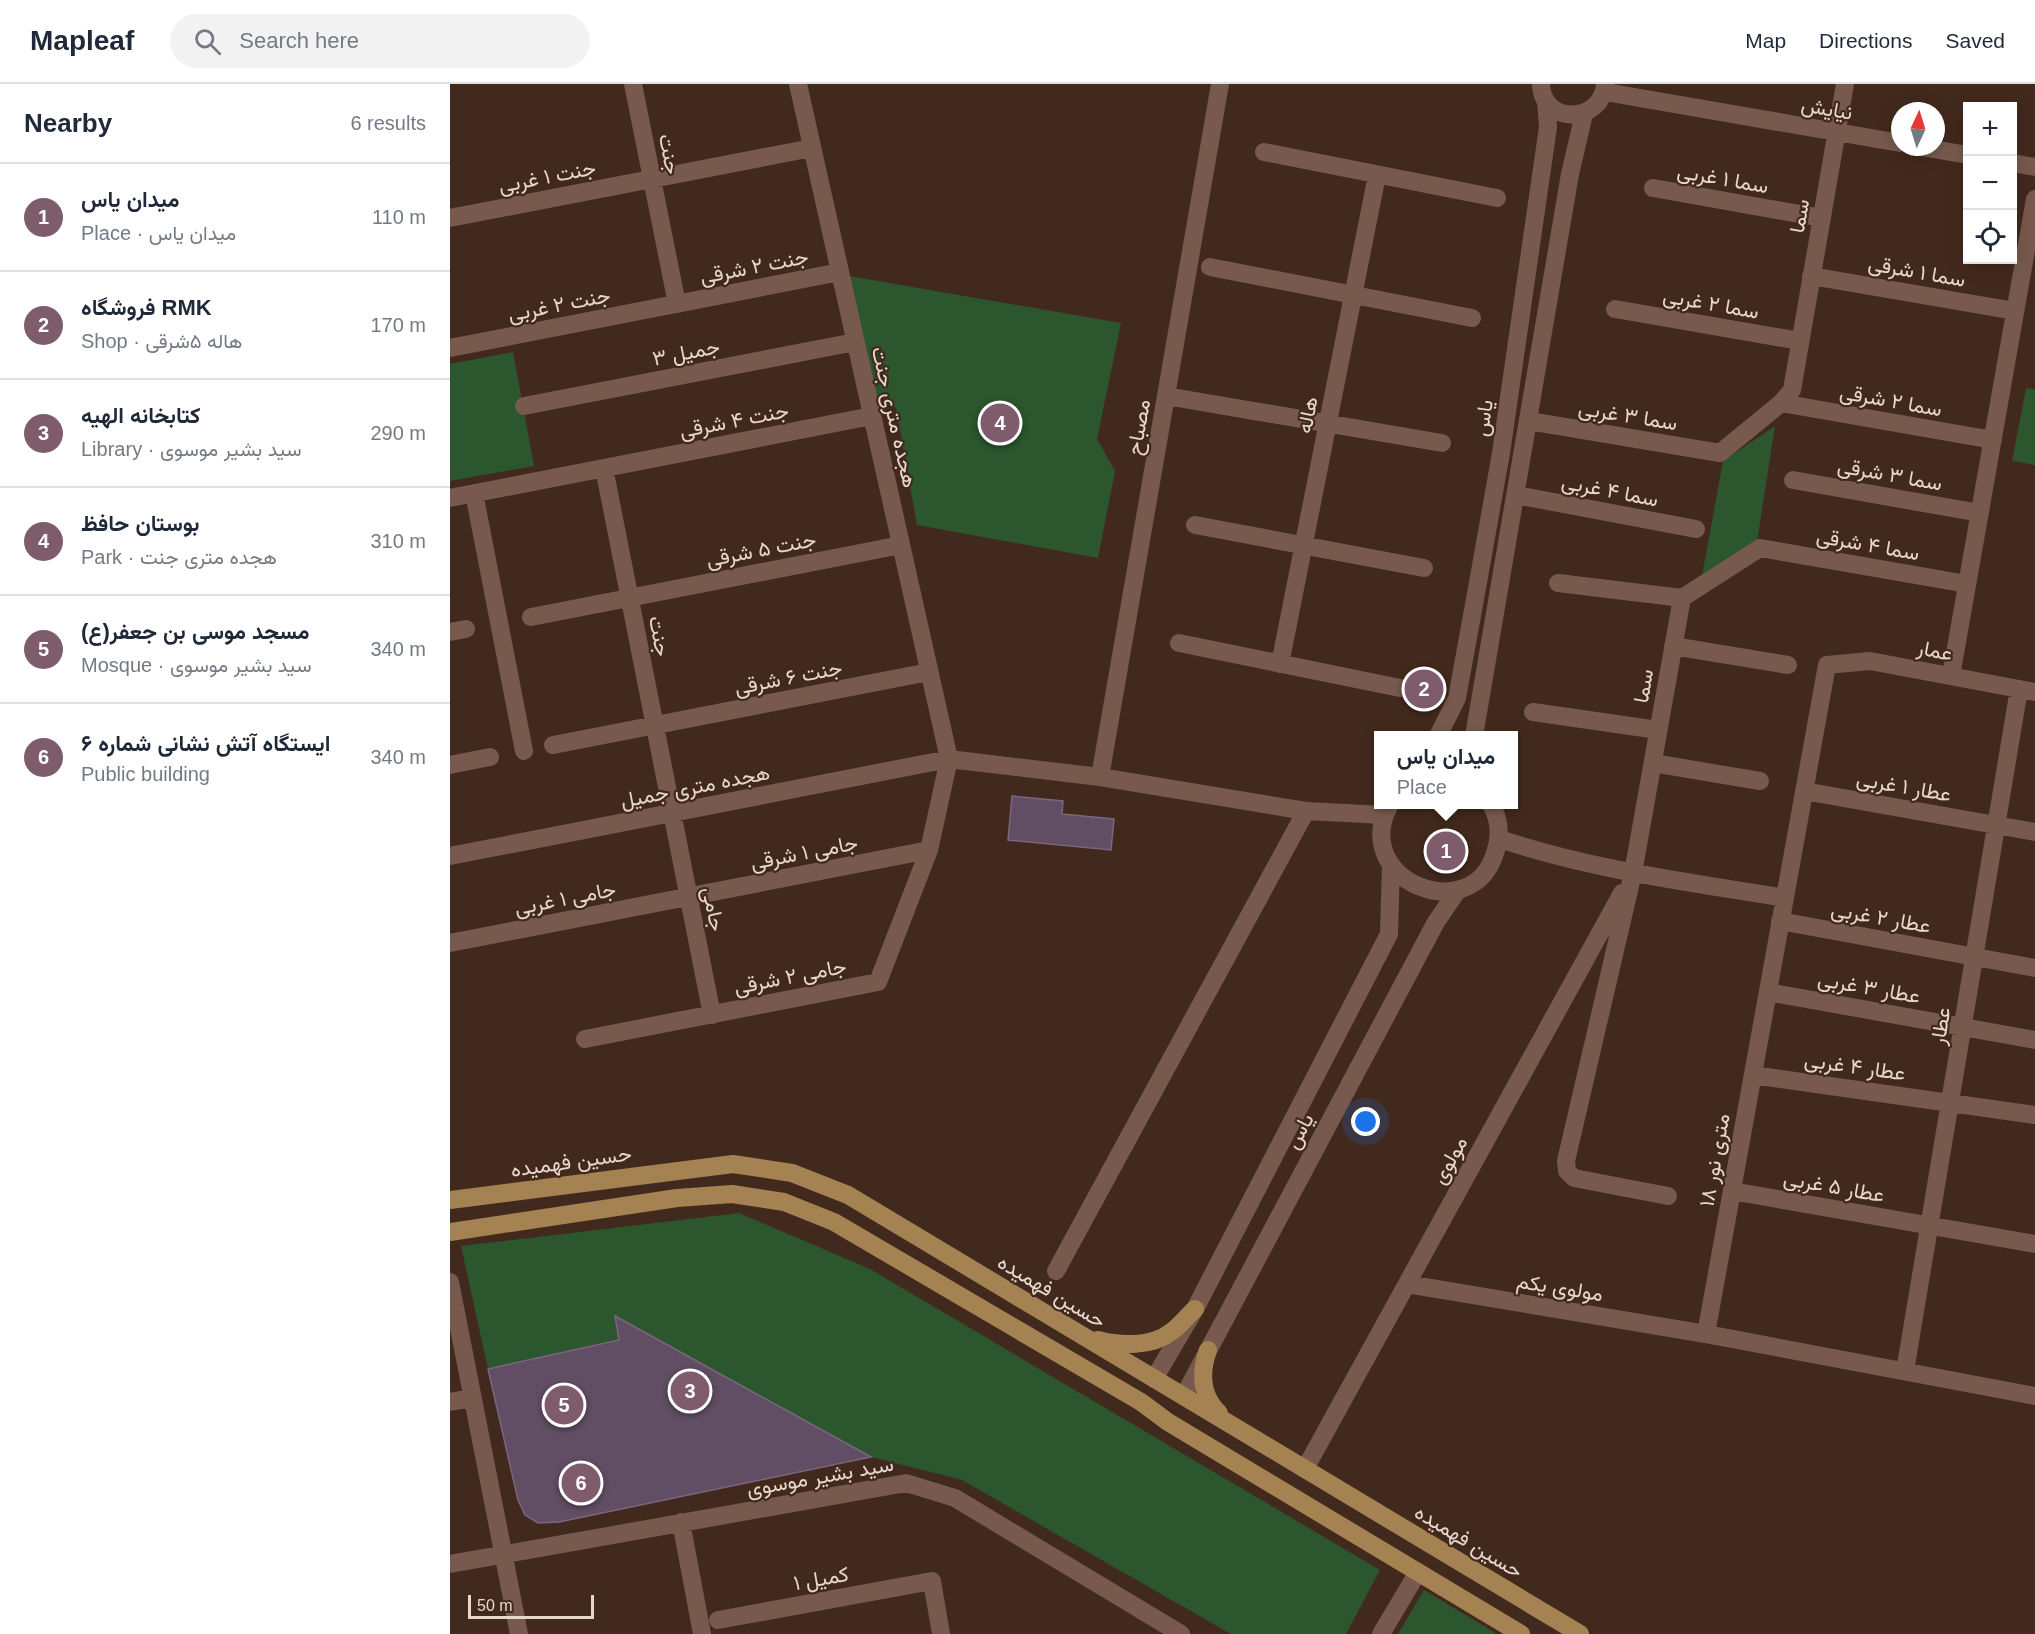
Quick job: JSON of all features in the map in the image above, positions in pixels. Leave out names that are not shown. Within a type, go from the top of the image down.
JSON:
[{"type":"main road","name":"حسین فهمیده","points":[[450,1200],[733,1164],[792,1173],[848,1195],[1580,1634]]},
{"type":"main road","points":[[450,1232],[677,1198],[732,1194],[784,1202],[834,1222],[1141,1402],[1168,1422],[1521,1634]]},
{"type":"main road","points":[[1081,1335],[1112,1344],[1145,1343],[1170,1333],[1195,1309]]},
{"type":"main road","points":[[1208,1350],[1203,1364],[1205,1392],[1211,1406],[1231,1425]]},
{"type":"main road","points":[[1141,1402],[1154,1379]]},
{"type":"main road","points":[[1168,1422],[1184,1396]]},
{"type":"street","name":"جنت","points":[[633,84],[677,304]]},
{"type":"street","name":"هجده متری جنت","points":[[798,84],[949,759]]},
{"type":"street","name":"مصباح","points":[[1100,777],[1220,84]]},
{"type":"street","name":"سما","points":[[1720,453],[1781,403],[1792,390],[1845,84]]},
{"type":"street","points":[[1543,93],[1560,113],[1572,116],[1584,114],[1593,109],[1605,88]]},
{"type":"street","name":"نیایش","points":[[1605,88],[1891,141]]},
{"type":"street","name":"یاس","points":[[1440,731],[1457,698],[1501,453],[1548,126],[1543,93]]},
{"type":"street","points":[[1475,731],[1570,174],[1584,114]]},
{"type":"street","name":"جنت ۱ غربی","points":[[450,218],[812,148]]},
{"type":"street","points":[[1945,151],[1963,154]]},
{"type":"street","points":[[1264,152],[1497,198]]},
{"type":"street","points":[[2017,164],[2035,167]]},
{"type":"street","name":"هاله","points":[[1281,664],[1377,175]]},
{"type":"street","name":"سما ۱ غربی","points":[[1653,188],[1822,218]]},
{"type":"street","points":[[1951,676],[2035,199]]},
{"type":"street","points":[[1210,267],[1472,318]]},
{"type":"street","name":"جنت ۲ شرقی","points":[[677,304],[840,272]]},
{"type":"street","name":"سما ۱ شرقی","points":[[1811,276],[2015,311]]},
{"type":"street","name":"جنت ۲ غربی","points":[[450,348],[677,304]]},
{"type":"street","name":"سما ۲ غربی","points":[[1615,309],[1800,341]]},
{"type":"street","name":"جمیل ۳","points":[[524,406],[855,342]]},
{"type":"street","points":[[1166,396],[1442,443]]},
{"type":"street","name":"سما ۲ شرقی","points":[[1781,403],[1993,440]]},
{"type":"street","name":"جنت ۴ شرقی","points":[[450,498],[872,416]]},
{"type":"street","name":"سما ۳ غربی","points":[[1529,421],[1720,453]]},
{"type":"street","name":"جنت","points":[[604,468],[672,813]]},
{"type":"street","name":"سما ۳ شرقی","points":[[1793,480],[1980,513]]},
{"type":"street","points":[[474,493],[524,751]]},
{"type":"street","name":"سما ۴ غربی","points":[[1516,495],[1696,529]]},
{"type":"street","points":[[1195,525],[1424,568]]},
{"type":"street","name":"جنت ۵ شرقی","points":[[531,616],[901,545]]},
{"type":"street","name":"سما ۴ شرقی","points":[[1682,598],[1760,548],[1967,584]]},
{"type":"street","points":[[1558,583],[1682,598]]},
{"type":"street","name":"سما","points":[[1668,1196],[1574,1178],[1567,1171],[1566,1161],[1633,873],[1682,598]]},
{"type":"street","points":[[1179,643],[1400,688]]},
{"type":"street","points":[[1673,646],[1788,664]]},
{"type":"street","name":"عمار","points":[[1827,665],[1870,661],[2027,690]]},
{"type":"street","name":"۱۸ متری نور","points":[[1706,1334],[1827,665]]},
{"type":"street","name":"جنت ۶ شرقی","points":[[553,745],[929,672]]},
{"type":"street","name":"عطار","points":[[1905,1371],[1996,824],[2027,690]]},
{"type":"street","points":[[1533,712],[1658,730]]},
{"type":"street","points":[[450,765],[490,757]]},
{"type":"street","points":[[929,850],[949,759],[1100,777],[1306,811],[1387,810],[1382,832],[1384,849],[1391,865],[1404,879],[1420,889],[1439,892],[1458,890],[1478,879],[1493,861],[1500,839],[1497,815],[1494,809]]},
{"type":"street","name":"هجده متری جمیل","points":[[450,856],[949,759]]},
{"type":"street","points":[[1653,763],[1760,781]]},
{"type":"street","name":"عطار ۱ غربی","points":[[1804,791],[2035,832]]},
{"type":"street","points":[[1056,1271],[1306,811]]},
{"type":"street","name":"جامی","points":[[672,813],[712,1014]]},
{"type":"street","points":[[1500,839],[1536,852],[1633,873],[1785,898]]},
{"type":"street","name":"جامی ۱ شرقی","points":[[689,897],[929,850]]},
{"type":"street","name":"جامی ۲ شرقی","points":[[585,1039],[878,982],[929,850]]},
{"type":"street","name":"یاس","points":[[1154,1379],[1195,1309],[1389,934],[1391,865]]},
{"type":"street","name":"مولوی","points":[[1305,1469],[1633,873]]},
{"type":"street","name":"یاس","points":[[1184,1396],[1436,922],[1458,890]]},
{"type":"street","name":"جامی ۱ غربی","points":[[450,943],[689,897]]},
{"type":"street","name":"عطار ۲ غربی","points":[[1780,921],[2035,968]]},
{"type":"street","name":"عطار ۳ غربی","points":[[1768,992],[2035,1040]]},
{"type":"street","name":"عطار ۴ غربی","points":[[1753,1075],[1950,1101],[2035,1115]]},
{"type":"street","name":"عطار ۵ غربی","points":[[1732,1191],[2035,1244]]},
{"type":"street","points":[[450,1282],[519,1634]]},
{"type":"street","name":"مولوی یکم","points":[[1407,1284],[1706,1334]]},
{"type":"street","points":[[1706,1334],[2035,1396]]},
{"type":"street","points":[[450,1402],[472,1398]]},
{"type":"street","name":"سید بشیر موسوی","points":[[450,1564],[906,1483],[955,1498],[1181,1634]]},
{"type":"street","points":[[681,1522],[702,1634]]},
{"type":"street","points":[[1381,1634],[1418,1572]]},
{"type":"street","name":"کمیل ۱","points":[[718,1620],[932,1581],[941,1634]]},
{"type":"green space","points":[[849,276],[1121,323],[1097,439],[1115,471],[1098,558],[917,525],[896,408],[872,393]]},
{"type":"green space","points":[[513,352],[534,466],[450,481],[450,364]]},
{"type":"green space","points":[[2026,388],[2035,389],[2035,465],[2012,461]]},
{"type":"green space","points":[[1775,426],[1757,542],[1702,576],[1723,461]]},
{"type":"green space","points":[[739,1213],[870,1269],[1380,1570],[1346,1634],[1231,1634],[962,1480],[871,1457],[615,1316],[619,1340],[488,1369],[461,1246]]},
{"type":"green space","points":[[1424,1590],[1497,1634],[1398,1634]]},
{"type":"building","points":[[1012,796],[1063,801],[1062,814],[1114,819],[1111,850],[1008,840]]},
{"type":"building","points":[[615,1316],[871,1457],[559,1522],[538,1523],[525,1515],[518,1500],[488,1369],[619,1340]]},
{"type":"place","name":"بوستان حافظ","points":[[1000,423]]},
{"type":"place","name":"فروشگاه RMK","points":[[1424,689]]},
{"type":"place","name":"میدان یاس","points":[[1446,851]]},
{"type":"place","name":"کتابخانه الهیه","points":[[690,1391]]},
{"type":"place","name":"مسجد موسی بن جعفر(ع)","points":[[564,1405]]},
{"type":"place","name":"ایستگاه آتش نشانی شماره ۶","points":[[581,1483]]}]
